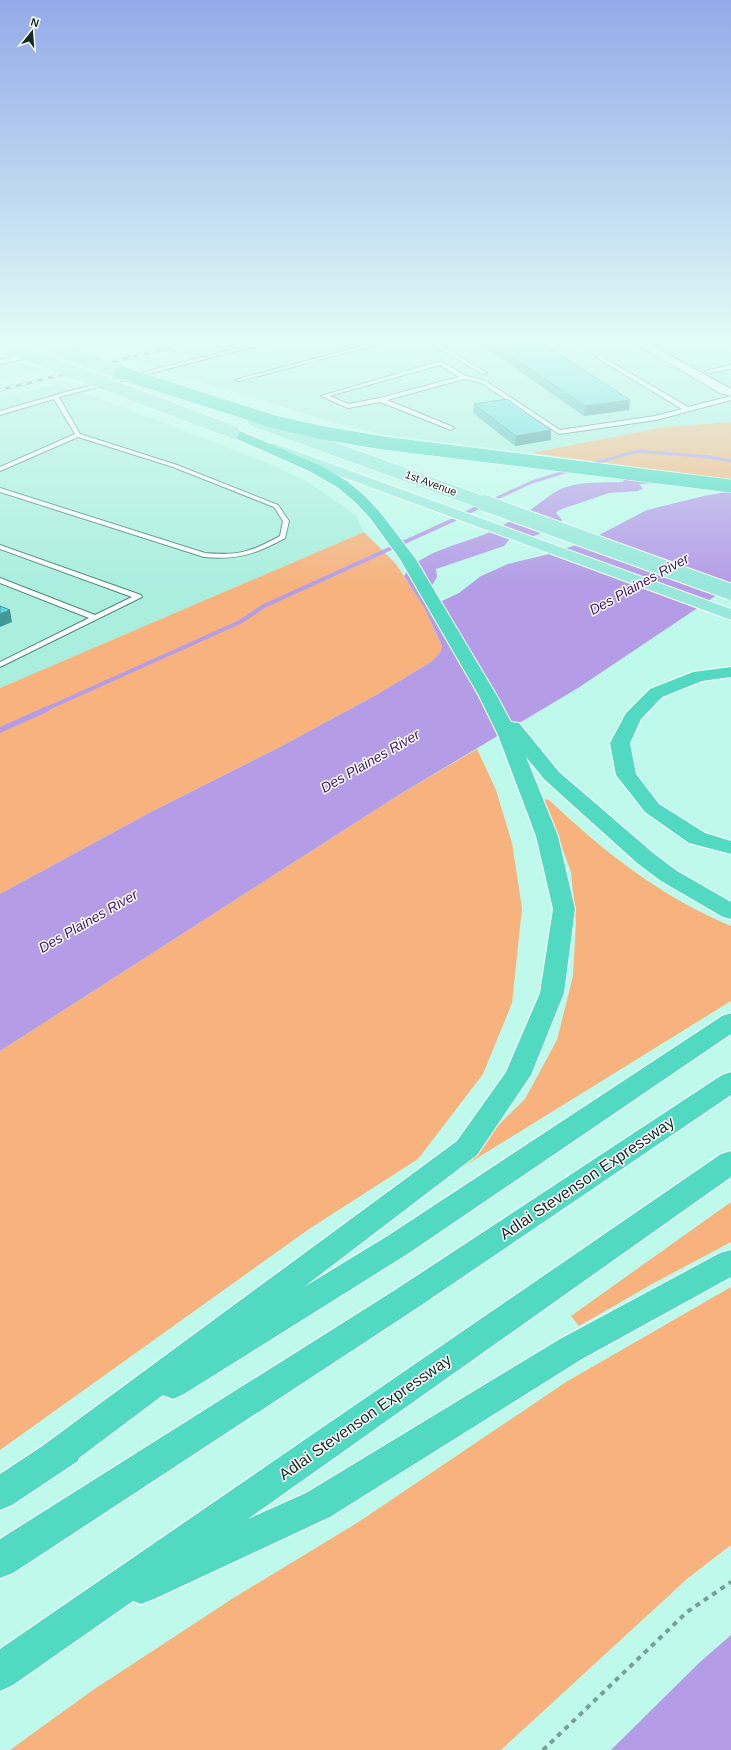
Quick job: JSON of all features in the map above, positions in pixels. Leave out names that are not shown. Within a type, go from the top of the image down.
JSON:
[{"type":"highway","points":[[287,425],[324,433],[383,443],[731,486]]},
{"type":"highway","points":[[53,1458],[467,1148],[518,1075],[552,993],[564,908],[547,836],[508,735],[488,696],[407,558],[360,499],[342,484],[316,469],[233,432]]},
{"type":"highway","points":[[731,672],[699,676],[656,693],[634,717],[620,743],[626,775],[652,808],[697,838],[731,848]]},
{"type":"highway","points":[[488,696],[518,736],[552,776],[645,858],[676,880],[731,912]]},
{"type":"highway","points":[[0,1493],[53,1458],[399,1244],[731,1022]]},
{"type":"highway","name":"Adlai Stevenson Expressway","points":[[0,1560],[406,1299],[731,1082]]},
{"type":"highway","name":"Adlai Stevenson Expressway","points":[[0,1672],[731,1162]]},
{"type":"highway","points":[[91,1608],[318,1506],[571,1349],[731,1262]]},
{"type":"main road","name":"1st Avenue","points":[[213,425],[731,615]]},
{"type":"main road","name":"1st Avenue","points":[[265,425],[731,592]]},
{"type":"lane","points":[[72,425],[78,435]]},
{"type":"lane","points":[[443,425],[451,428]]},
{"type":"lane","points":[[548,425],[559,432],[610,425]]},
{"type":"lane","points":[[0,469],[78,435],[175,466],[276,506],[286,521],[283,537],[253,554],[228,558],[204,555],[0,490]]},
{"type":"lane","points":[[0,547],[138,597],[0,665]]},
{"type":"lane","points":[[0,580],[94,618]]},
{"type":"path","points":[[543,1750],[688,1612],[731,1582]]},
{"type":"shaded area","points":[[0,425],[168,425],[258,459],[308,482],[356,516],[364,532],[0,688]]},
{"type":"shaded area","points":[[342,425],[696,425],[665,427],[531,453],[386,435]]},
{"type":"shaded area","points":[[696,425],[731,425],[731,479],[531,453],[665,427]]},
{"type":"shaded area","points":[[364,532],[396,564],[425,609],[442,646],[440,653],[431,662],[378,694],[280,747],[151,812],[0,894],[0,688]]},
{"type":"shaded area","points":[[477,749],[496,790],[512,843],[522,908],[512,1003],[483,1074],[418,1159],[309,1229],[0,1450],[0,1051],[397,796]]},
{"type":"shaded area","points":[[544,799],[549,800],[612,855],[657,887],[705,914],[731,926],[731,1001],[445,1178],[525,1099],[557,1040],[573,976],[576,923],[571,872]]},
{"type":"shaded area","points":[[731,1202],[731,1242],[652,1284],[579,1326],[571,1316]]},
{"type":"shaded area","points":[[731,1287],[731,1545],[688,1578],[501,1750],[10,1750],[93,1690],[235,1597],[357,1523],[566,1382]]},
{"type":"water","name":"Des Plaines River","points":[[624,477],[661,483],[639,484],[643,489],[638,491],[609,493],[559,510],[556,513],[562,520],[562,525],[534,536],[512,536],[504,546],[436,569],[437,577],[431,587],[440,602],[459,593],[481,576],[508,564],[549,554],[576,545],[647,510],[731,491],[731,589],[714,597],[578,688],[397,796],[0,1051],[0,894],[151,812],[280,747],[378,694],[431,662],[440,653],[442,646],[425,609],[404,576],[411,567],[432,554],[492,531],[530,510],[561,489],[580,484],[623,482]]},
{"type":"water","points":[[731,1635],[731,1750],[611,1750],[699,1663]]},
{"type":"building","points":[[501,425],[543,425],[551,430],[516,436]]},
{"type":"building","points":[[0,606],[10,610],[0,614]]},
{"type":"waterway","points":[[588,465],[638,451],[710,457],[731,461]]},
{"type":"waterway","points":[[485,504],[532,482],[571,470]]},
{"type":"waterway","points":[[44,710],[240,622],[264,606],[453,520],[485,504]]},
{"type":"waterway","points":[[0,730],[47,709]]}]
